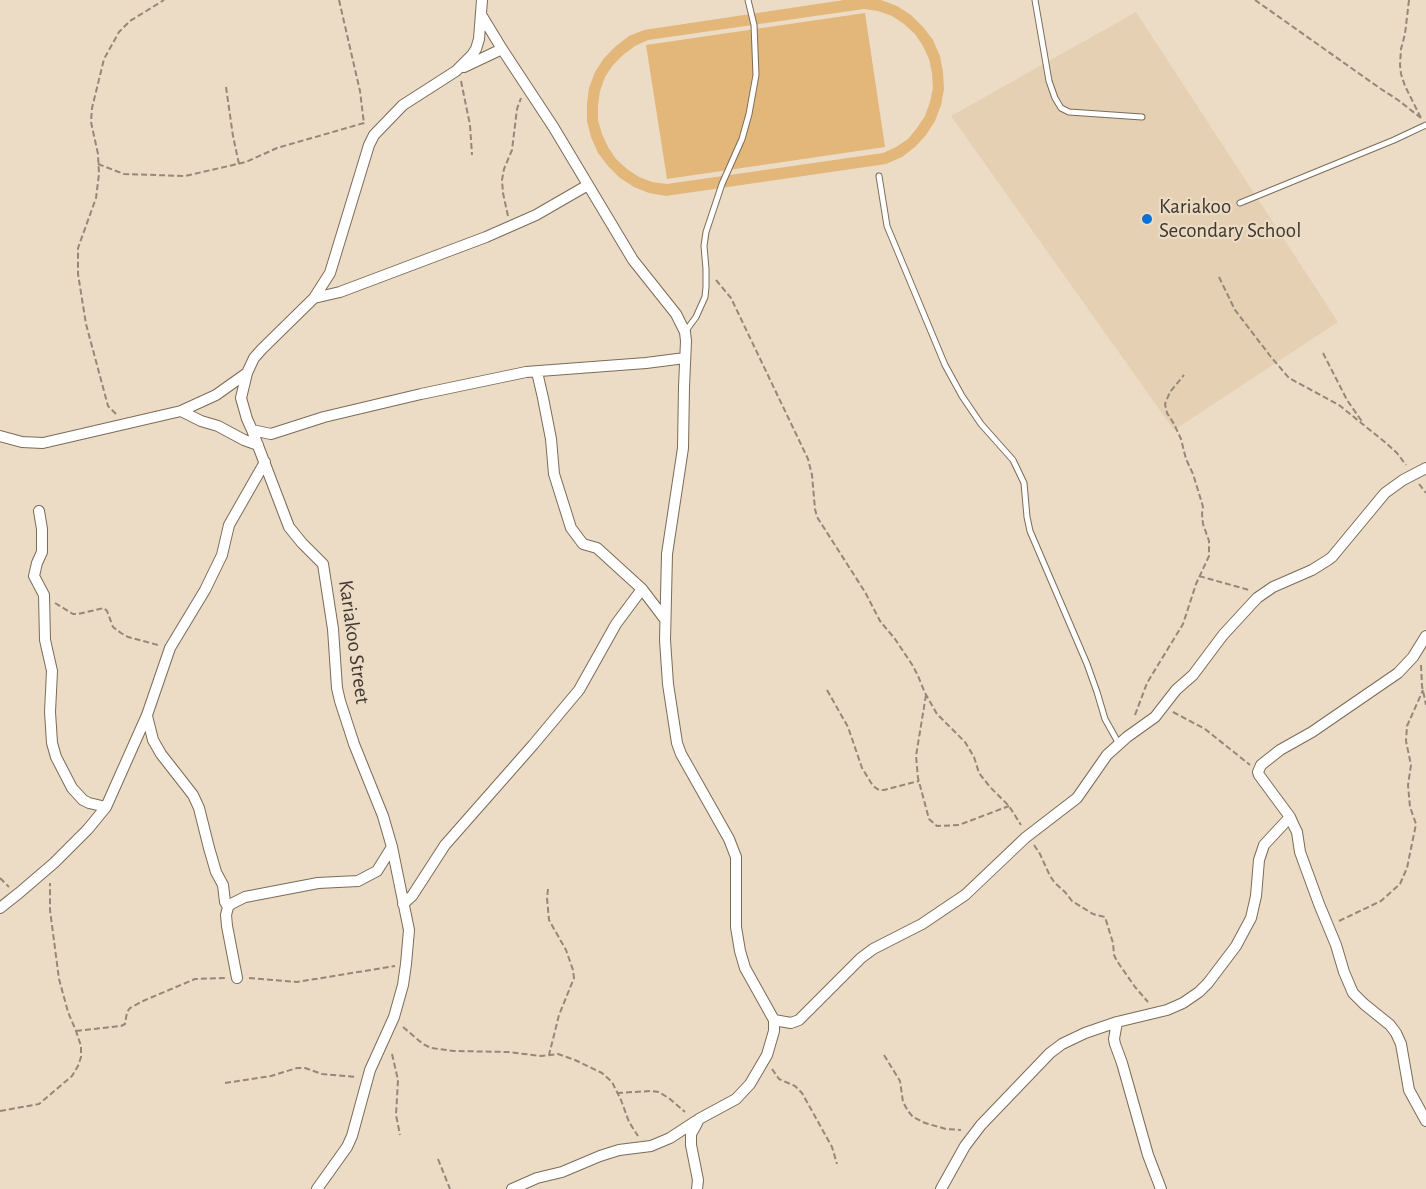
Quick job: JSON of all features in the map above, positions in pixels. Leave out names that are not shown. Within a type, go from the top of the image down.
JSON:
[{"type":"street","name":"Kariakoo Street","points":[[317,1189],[349,1142],[368,1078],[392,1023],[403,985],[409,930],[392,847],[383,816],[354,744],[340,701],[333,629],[323,564],[289,527],[247,419],[242,398],[247,373],[254,358],[314,298],[330,273],[369,144],[374,135],[403,105],[457,70],[472,55],[479,39],[482,0]]},
{"type":"street","points":[[482,16],[633,260],[676,314],[685,332],[683,448],[667,554],[664,640],[668,684],[677,743],[688,768],[729,839],[736,857],[736,927],[740,951],[745,968],[774,1020],[774,1031],[767,1055],[750,1084],[736,1099],[670,1138],[651,1146],[619,1150],[512,1189]]},
{"type":"street","points":[[457,70],[502,49]]},
{"type":"street","points":[[314,298],[340,292],[486,237],[536,215],[588,185]]},
{"type":"street","points":[[252,430],[271,434],[324,417],[526,372],[685,358]]},
{"type":"street","points":[[537,372],[554,474],[571,528],[584,543],[597,548],[642,589],[664,618]]},
{"type":"street","points":[[0,436],[22,442],[40,443],[138,422],[181,411],[216,395],[247,373]]},
{"type":"street","points":[[181,411],[258,445]]},
{"type":"street","points":[[0,908],[54,863],[106,807],[147,716],[170,648],[205,590],[222,555],[229,525],[265,462]]},
{"type":"street","points":[[774,1020],[791,1023],[799,1020],[873,949],[922,924],[965,895],[1027,836],[1077,798],[1107,755],[1155,717],[1257,598],[1328,560],[1384,493],[1426,468]]},
{"type":"street","points":[[39,511],[42,552],[34,576],[43,593],[45,640],[52,671],[50,712],[52,743],[56,757],[72,788],[82,800],[106,807]]},
{"type":"street","points":[[403,904],[417,890],[445,845],[540,738],[579,690],[616,624],[642,589]]},
{"type":"street","points":[[1426,636],[1413,657],[1398,673],[1312,732],[1280,750],[1261,765],[1258,772],[1290,817],[1300,852],[1353,993],[1390,1024],[1396,1033],[1401,1044],[1409,1090],[1426,1121]]},
{"type":"street","points":[[147,716],[153,740],[193,795],[199,808],[213,864],[223,885],[228,908]]},
{"type":"street","points":[[940,1189],[965,1146],[981,1125],[1050,1053],[1062,1044],[1085,1033],[1117,1022],[1164,1011],[1184,1003],[1208,983],[1236,946],[1251,918],[1256,896],[1259,860],[1264,845],[1290,817]]},
{"type":"street","points":[[237,978],[227,926],[228,908],[245,897],[318,883],[358,880],[372,875],[380,869],[392,847]]},
{"type":"street","points":[[1117,1022],[1115,1044],[1148,1155],[1161,1189]]},
{"type":"street","points":[[697,1120],[691,1134],[698,1180],[697,1189]]},
{"type":"lane","points":[[685,332],[696,317],[705,297],[706,232],[750,114],[756,75],[754,25],[748,0]]},
{"type":"lane","points":[[1035,0],[1049,81],[1061,108],[1069,112],[1142,117]]},
{"type":"lane","points":[[1240,203],[1426,124]]},
{"type":"lane","points":[[879,176],[887,225],[945,365],[981,424],[1013,460],[1024,483],[1030,531],[1087,664],[1105,719],[1123,741]]},
{"type":"path","points":[[138,422],[126,420],[108,406],[81,300],[78,248],[96,198],[98,154],[91,122],[92,108],[104,59],[119,32],[130,21],[164,0]]},
{"type":"path","points":[[339,0],[360,91],[365,130]]},
{"type":"path","points":[[1255,0],[1398,100],[1426,124]]},
{"type":"path","points":[[1409,0],[1400,65],[1405,86],[1421,118]]},
{"type":"path","points":[[457,70],[470,124],[472,155]]},
{"type":"path","points":[[510,227],[502,180],[512,150],[517,109],[525,84]]},
{"type":"path","points":[[226,87],[232,136],[239,164]]},
{"type":"path","points":[[98,164],[124,174],[185,176],[239,164],[277,148],[364,123]]},
{"type":"path","points":[[706,269],[731,298],[808,459],[817,517],[865,592],[880,621],[896,639],[913,666],[937,714],[965,742],[974,757],[979,772],[1009,806],[1040,854],[1055,883],[1072,901],[1093,914],[1105,917],[1117,961],[1145,999],[1164,1011]]},
{"type":"path","points":[[1219,277],[1235,310],[1289,378],[1339,405],[1397,453],[1413,475]]},
{"type":"path","points":[[1323,353],[1347,400],[1367,427]]},
{"type":"path","points":[[1123,741],[1148,683],[1183,624],[1210,551],[1203,524],[1203,507],[1181,438],[1167,413],[1165,404],[1170,392],[1184,375]]},
{"type":"path","points":[[1199,576],[1263,594]]},
{"type":"path","points":[[43,593],[73,614],[104,609],[113,627],[121,633],[170,648]]},
{"type":"path","points":[[1421,665],[1426,705]]},
{"type":"path","points":[[827,690],[848,727],[862,768],[873,786],[884,790],[919,781]]},
{"type":"path","points":[[1328,926],[1382,901],[1400,884],[1407,868],[1416,824],[1410,807],[1408,785],[1411,765],[1406,741],[1407,726],[1423,690]]},
{"type":"path","points":[[926,695],[916,756],[919,781],[929,819],[937,826],[959,825],[1009,806]]},
{"type":"path","points":[[1163,706],[1205,729],[1258,772]]},
{"type":"path","points":[[0,1111],[39,1104],[72,1076],[81,1057],[81,1046],[59,979],[50,910],[50,883]]},
{"type":"path","points":[[548,889],[549,920],[563,941],[574,974],[559,1015],[549,1055]]},
{"type":"path","points":[[392,1023],[431,1048],[541,1056],[558,1054],[602,1073],[612,1082],[628,1122],[646,1147]]},
{"type":"path","points":[[392,1023],[393,1061],[398,1080],[396,1115],[400,1135]]},
{"type":"path","points":[[767,1055],[779,1079],[795,1086],[802,1093],[832,1147],[837,1164]]},
{"type":"path","points":[[884,1055],[900,1081],[903,1102],[913,1117],[946,1129],[962,1130],[981,1125]]},
{"type":"path","points":[[225,1083],[271,1076],[297,1068],[305,1068],[322,1074],[368,1078]]},
{"type":"path","points":[[617,1093],[659,1092],[697,1120]]},
{"type":"path","points":[[438,1159],[450,1189]]},
{"type":"shaded area","points":[[844,0],[881,0],[911,15],[933,40],[940,56],[943,72],[944,89],[941,105],[935,121],[915,147],[902,157],[886,164],[666,196],[649,193],[620,178],[608,166],[598,153],[587,121],[589,88],[595,72],[616,46],[629,36],[644,30]],"holes":[[[864,9],[892,16],[915,34],[929,59],[932,73],[933,88],[925,116],[908,139],[896,147],[883,153],[667,184],[639,177],[616,159],[608,147],[598,120],[600,91],[613,65],[635,46],[648,40]]]},
{"type":"shaded area","name":"Kariakoo Secondary School","points":[[1136,12],[1338,322],[1174,430],[951,116]]},
{"type":"shaded area","points":[[865,13],[885,147],[667,179],[646,45]]},
{"type":"place","name":"Kariakoo Secondary School","points":[[1147,219]]}]
